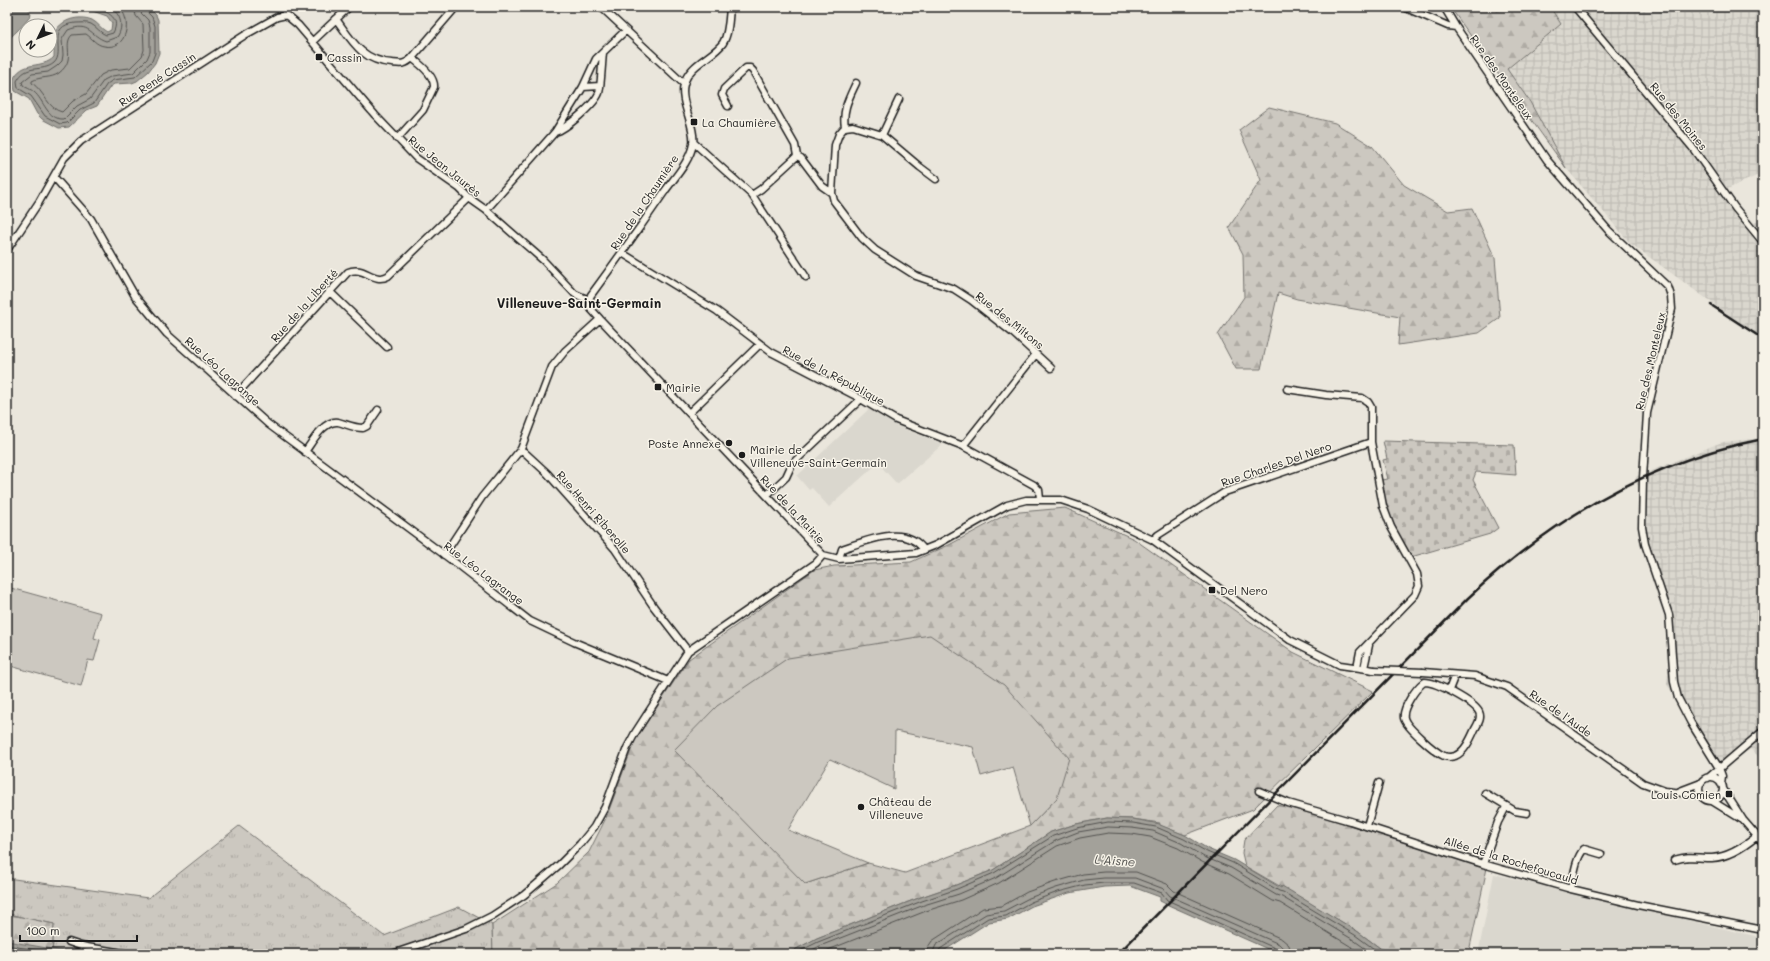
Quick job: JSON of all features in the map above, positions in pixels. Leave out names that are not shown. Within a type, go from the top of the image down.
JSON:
[{"type":"street","points":[[283,7],[286,15]]},
{"type":"street","points":[[313,41],[349,7]]},
{"type":"street","points":[[336,19],[360,51],[368,57],[386,63],[402,64],[407,63],[412,58],[456,7]]},
{"type":"street","points":[[601,7],[684,84]]},
{"type":"street","points":[[730,7],[726,35],[722,44],[691,70],[684,84],[685,102],[693,142],[752,195],[806,277]]},
{"type":"street","points":[[1404,7],[1448,26],[1456,27]]},
{"type":"street","name":"Rue des Monteleux","points":[[1444,7],[1456,27],[1560,175],[1608,230],[1665,283],[1671,296],[1672,309],[1647,413],[1642,528],[1645,544],[1669,615],[1674,682],[1678,698],[1719,768]]},
{"type":"street","name":"Rue des Moines","points":[[1575,7],[1692,147],[1735,208],[1763,242]]},
{"type":"street","name":"Rue Jean Jaurès","points":[[286,15],[292,19],[313,41],[416,158],[459,188],[469,198],[486,210],[543,260],[575,294],[589,300]]},
{"type":"street","name":"Rue René Cassin","points":[[7,250],[54,177],[64,158],[81,141],[245,35],[277,17],[286,15]]},
{"type":"street","points":[[486,210],[555,132],[583,87],[596,59],[625,30]]},
{"type":"street","points":[[555,132],[563,130],[598,96],[603,53]]},
{"type":"street","points":[[398,139],[423,110],[434,87],[432,78],[412,58]]},
{"type":"street","points":[[728,106],[722,95],[724,89],[746,68],[750,68],[795,145],[797,156],[801,158],[822,186],[832,193]]},
{"type":"street","points":[[845,127],[843,118],[845,108],[856,83]]},
{"type":"street","points":[[583,87],[600,86]]},
{"type":"street","points":[[882,135],[899,99]]},
{"type":"street","points":[[832,193],[835,145],[839,134],[845,127],[853,126],[882,135],[936,179]]},
{"type":"street","name":"Rue de la Chaumière","points":[[589,300],[590,295],[622,253],[679,171],[690,151],[693,142]]},
{"type":"street","points":[[752,195],[761,189],[797,156]]},
{"type":"street","name":"Rue Léo Lagrange","points":[[54,177],[91,219],[135,296],[167,334],[268,424],[530,621],[574,642],[668,681]]},
{"type":"street","name":"Rue des Miltons","points":[[832,193],[834,201],[862,238],[875,250],[916,276],[954,289],[971,300],[1051,368]]},
{"type":"street","name":"Rue de la Liberté","points":[[235,396],[329,291],[348,272],[359,270],[367,272],[376,279],[383,279],[388,276],[469,198]]},
{"type":"street","name":"Rue de la République","points":[[622,253],[717,311],[771,352],[896,420],[963,446],[1034,484],[1039,490],[1040,499]]},
{"type":"street","points":[[329,291],[387,347]]},
{"type":"street","name":"Rue de la Mairie","points":[[589,300],[591,308],[600,319],[823,555]]},
{"type":"street","points":[[444,555],[482,497],[521,449],[552,367],[564,352],[600,319]]},
{"type":"street","points":[[689,413],[760,344]]},
{"type":"street","points":[[963,446],[1036,354]]},
{"type":"street","points":[[1287,389],[1366,399],[1371,407],[1371,442],[1385,512],[1395,534],[1415,569],[1418,586],[1413,598],[1369,645],[1360,652],[1357,667]]},
{"type":"street","points":[[767,495],[786,477],[792,464],[861,400]]},
{"type":"street","points":[[305,452],[327,425],[332,422],[363,428],[378,410]]},
{"type":"street","name":"Rue Charles Del Nero","points":[[1153,540],[1158,535],[1225,492],[1371,442]]},
{"type":"street","name":"Rue Henri Riberolle","points":[[521,449],[547,473],[615,549],[654,607],[688,651]]},
{"type":"street","name":"Rue de l'Aude","points":[[823,555],[903,555],[924,550],[936,545],[1007,505],[1026,500],[1061,500],[1088,509],[1153,540],[1290,640],[1340,665],[1374,670],[1475,676],[1507,687],[1643,783],[1665,791],[1700,795]]},
{"type":"street","points":[[839,556],[842,549],[871,540],[896,536],[905,537],[919,543],[924,550]]},
{"type":"street","points":[[392,954],[466,929],[492,916],[524,895],[559,865],[580,844],[594,827],[605,807],[627,748],[688,651],[816,563],[823,555]]},
{"type":"street","points":[[1364,668],[1369,645]]},
{"type":"street","points":[[1449,690],[1455,675]]},
{"type":"street","points":[[1424,682],[1429,682],[1449,690],[1474,706],[1480,712],[1480,719],[1464,749],[1457,756],[1450,757],[1443,756],[1416,734],[1403,717],[1414,692],[1418,686],[1424,682]]},
{"type":"street","points":[[1680,792],[1701,783],[1708,778],[1763,731]]},
{"type":"street","points":[[1712,801],[1721,795],[1722,776],[1719,768]]},
{"type":"street","points":[[1708,778],[1718,780],[1743,820],[1763,843]]},
{"type":"street","points":[[1367,826],[1379,783]]},
{"type":"street","points":[[1701,783],[1699,787],[1700,795],[1707,801],[1712,801],[1743,820]]},
{"type":"street","name":"Allée de la Rochefoucauld","points":[[1259,791],[1288,803],[1367,826],[1483,864],[1571,889],[1638,905],[1763,930]]},
{"type":"street","points":[[1485,793],[1506,807],[1515,811],[1527,813]]},
{"type":"street","points":[[1483,864],[1498,822],[1506,807]]},
{"type":"street","points":[[1674,860],[1686,856],[1711,858],[1722,857],[1738,850],[1757,836]]},
{"type":"street","points":[[1571,889],[1576,864],[1580,853],[1584,849],[1601,854]]},
{"type":"street","points":[[68,942],[81,946],[129,954]]},
{"type":"shaded area","points":[[1550,7],[1763,7],[1763,173],[1725,190],[1754,223],[1763,219],[1763,340],[1630,243],[1566,168],[1530,102],[1507,69],[1561,24]]},
{"type":"shaded area","points":[[869,409],[897,426],[943,444],[897,484],[878,463],[829,507],[812,488],[809,490],[797,476]]},
{"type":"shaded area","points":[[1763,438],[1763,760],[1750,749],[1717,773],[1667,684],[1674,617],[1647,549],[1636,477],[1722,442]]},
{"type":"shaded area","points":[[1494,874],[1763,938],[1763,954],[1478,954]]},
{"type":"green space","points":[[1450,7],[1494,7],[1497,11],[1508,7],[1550,7],[1561,24],[1507,69],[1530,102],[1566,168]]},
{"type":"green space","points":[[1269,107],[1335,123],[1372,146],[1404,185],[1448,211],[1472,208],[1495,258],[1500,318],[1479,333],[1398,345],[1400,317],[1297,299],[1278,293],[1261,369],[1236,369],[1218,335],[1244,297],[1243,254],[1229,227],[1261,180],[1239,130]]},
{"type":"green space","points":[[1383,441],[1514,445],[1516,475],[1476,472],[1473,480],[1498,528],[1490,534],[1411,557],[1397,536],[1385,510],[1381,480],[1388,479],[1383,460],[1387,459]]},
{"type":"green space","points":[[1065,508],[1134,539],[1293,652],[1373,691],[1253,809],[1185,835],[1159,825],[1160,823],[1133,819],[1107,818],[1076,824],[1051,832],[993,870],[817,938],[787,954],[493,954],[492,925],[557,883],[589,852],[606,818],[635,740],[689,659],[814,570],[834,566],[911,562],[949,545],[1009,513]],"holes":[[[1004,685],[1057,798],[1030,826],[905,873],[868,863],[805,884],[717,706]]]},
{"type":"green space","points":[[7,587],[101,613],[94,638],[100,640],[94,661],[88,660],[81,686],[7,665]]},
{"type":"green space","points":[[930,635],[1004,685],[1069,758],[1057,798],[1030,826],[1013,767],[981,776],[973,747],[895,731],[894,789],[830,759],[788,830],[868,863],[805,884],[674,750],[717,706],[788,658]]},
{"type":"green space","points":[[1277,805],[1314,814],[1487,868],[1470,947],[1477,954],[1388,954],[1357,931],[1245,866],[1242,853],[1244,840]]},
{"type":"green space","points":[[239,826],[384,936],[459,907],[492,925],[493,954],[52,954],[54,924],[7,914],[7,878],[148,898]]},
{"type":"green space","points":[[7,914],[54,924],[52,954],[7,954]]},
{"type":"water","points":[[7,7],[28,7],[31,15],[30,18],[18,18],[18,30],[7,41]]},
{"type":"water","points":[[81,7],[148,7],[156,15],[158,20],[159,53],[155,63],[148,72],[137,81],[132,83],[114,84],[110,87],[97,106],[87,110],[69,127],[59,128],[42,119],[37,114],[29,99],[15,91],[13,80],[22,69],[44,63],[53,58],[58,58],[58,27],[63,23],[68,20],[86,18],[94,21],[107,32],[111,30],[112,23],[107,16]]},
{"type":"water","name":"L'Aisne","points":[[1107,818],[1133,819],[1160,824],[1185,835],[1208,849],[1234,860],[1281,888],[1282,886],[1357,931],[1388,954],[1279,954],[1166,904],[1160,901],[1160,897],[1130,886],[1104,887],[1069,893],[1032,906],[1008,919],[989,922],[939,954],[787,954],[817,938],[993,870],[1051,832],[1076,824]]},
{"type":"water","points":[[7,941],[75,953],[79,954],[7,954]]},
{"type":"railway","points":[[1711,305],[1763,339]]},
{"type":"railway","points":[[1118,954],[1468,598],[1500,569],[1568,519],[1604,497],[1642,478],[1681,462],[1721,449],[1763,439]]},
{"type":"place","name":"Cassin","points":[[319,57]]},
{"type":"place","name":"La Chaumière","points":[[694,122]]},
{"type":"place","name":"Mairie","points":[[658,387]]},
{"type":"place","name":"Poste Annexe","points":[[729,443]]},
{"type":"place","name":"Mairie de Villeneuve-Saint-Germain","points":[[742,455]]},
{"type":"place","name":"Del Nero","points":[[1212,590]]},
{"type":"place","name":"Louis Comien","points":[[1729,794]]},
{"type":"place","name":"Château de Villeneuve","points":[[861,807]]},
{"type":"district","name":"Villeneuve-Saint-Germain","points":[[579,302]]}]
